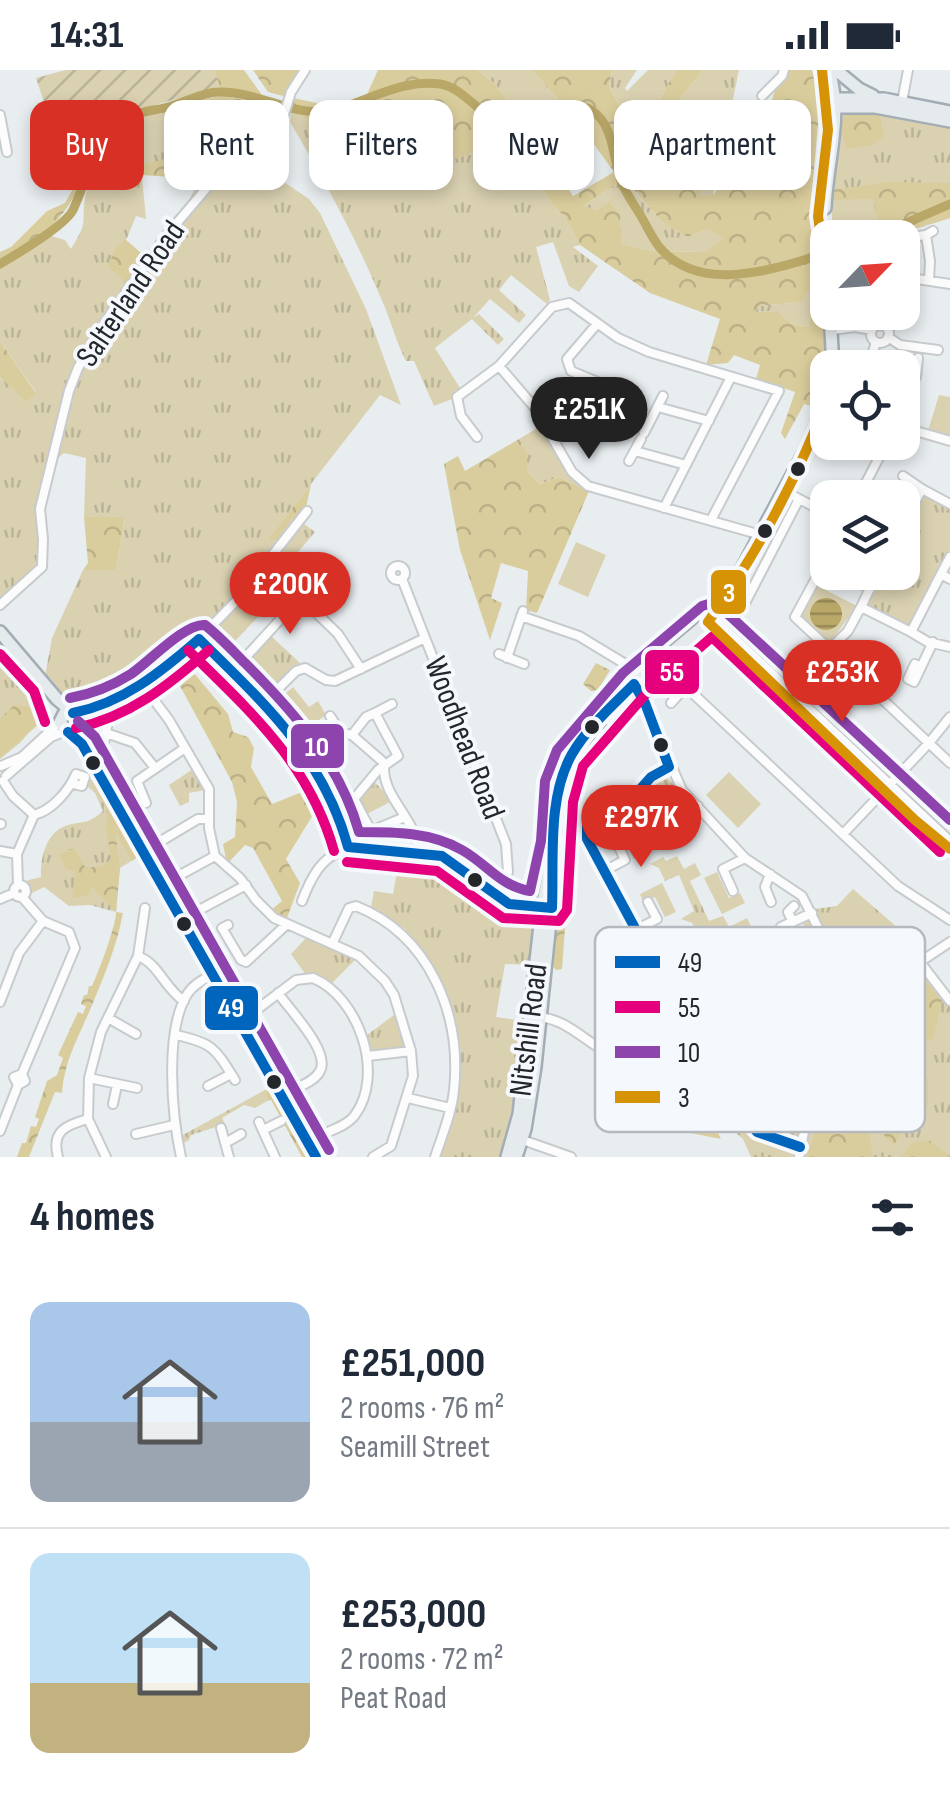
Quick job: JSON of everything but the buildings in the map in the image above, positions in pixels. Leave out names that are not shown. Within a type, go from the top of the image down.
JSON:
[{"type":"main road","points":[[829,70],[877,102],[926,112],[950,112]]},
{"type":"main road","points":[[825,220],[835,145],[829,70]]},
{"type":"main road","points":[[831,103],[902,102],[950,120]]},
{"type":"main road","name":"Nitshill Road","points":[[791,494],[810,444]]},
{"type":"main road","name":"Nitshill Road","points":[[507,1157],[529,1106],[535,1016],[562,777],[570,758],[641,682],[713,622],[810,456]]},
{"type":"main road","points":[[0,632],[57,699],[316,1157]]},
{"type":"main road","name":"Nitshill Road","points":[[516,1157],[517,1138]]},
{"type":"street","name":"Salterland Road","points":[[0,605],[42,567],[40,509],[69,392],[98,332],[166,237],[210,184],[269,149],[305,70]]},
{"type":"street","points":[[762,96],[784,70]]},
{"type":"street","points":[[902,102],[908,70]]},
{"type":"street","points":[[0,115],[7,152]]},
{"type":"street","points":[[920,235],[929,233],[928,280]]},
{"type":"street","points":[[920,279],[950,284]]},
{"type":"street","points":[[476,437],[464,422],[456,400],[498,366],[559,303],[569,303],[597,324],[649,352],[779,391],[711,520]]},
{"type":"street","points":[[552,437],[592,414],[604,392],[600,383],[571,371],[568,359],[597,324]]},
{"type":"street","points":[[872,330],[876,342],[874,350]]},
{"type":"street","points":[[886,330],[888,337],[900,346],[938,350]]},
{"type":"street","points":[[876,342],[888,337]]},
{"type":"street","points":[[498,366],[528,399],[572,472],[588,486],[765,536]]},
{"type":"street","points":[[664,508],[731,378]]},
{"type":"street","points":[[629,461],[645,422],[663,396]]},
{"type":"street","points":[[658,407],[709,421]]},
{"type":"street","points":[[920,432],[950,441]]},
{"type":"street","points":[[635,450],[686,464]]},
{"type":"street","points":[[902,476],[950,504]]},
{"type":"street","points":[[920,494],[922,490]]},
{"type":"street","points":[[743,607],[791,494],[810,504]]},
{"type":"street","points":[[34,815],[16,800],[0,766],[142,684],[199,639],[238,599],[307,511]]},
{"type":"street","points":[[910,632],[946,576],[950,557]]},
{"type":"street","points":[[233,671],[319,577]]},
{"type":"street","name":"Woodhead Road","points":[[402,579],[506,844],[508,872],[496,897]]},
{"type":"street","points":[[810,590],[795,617],[950,763]]},
{"type":"street","points":[[829,650],[848,632],[869,590]]},
{"type":"street","points":[[301,598],[338,634],[361,668]]},
{"type":"street","points":[[861,607],[950,647]]},
{"type":"street","points":[[524,664],[503,656],[522,614],[580,636],[641,682],[669,766],[682,790],[745,858],[800,894],[819,927]]},
{"type":"street","points":[[713,622],[950,849]]},
{"type":"street","points":[[265,702],[305,668],[336,681],[426,638]]},
{"type":"street","points":[[199,639],[285,725],[313,767],[343,825],[348,848]]},
{"type":"street","points":[[922,666],[933,642]]},
{"type":"street","points":[[142,684],[209,789],[215,856],[246,885],[263,908],[286,925],[359,956],[385,981],[400,1008],[413,1076],[391,1146],[373,1157]]},
{"type":"street","points":[[670,703],[687,685],[898,886],[950,920]]},
{"type":"street","points":[[352,735],[366,717],[392,704]]},
{"type":"street","points":[[375,712],[398,756]]},
{"type":"street","points":[[330,716],[341,734]]},
{"type":"street","points":[[843,834],[930,744],[950,717]]},
{"type":"street","points":[[108,721],[105,738],[135,743],[155,768]]},
{"type":"street","points":[[3,779],[69,723]]},
{"type":"street","points":[[313,767],[324,760],[341,734]]},
{"type":"street","points":[[341,734],[352,735],[382,761],[386,787]]},
{"type":"street","points":[[146,803],[137,781],[185,748]]},
{"type":"street","points":[[341,807],[384,767],[409,750]]},
{"type":"street","points":[[633,927],[587,838],[586,825],[638,792],[651,777],[669,766]]},
{"type":"street","points":[[372,778],[386,787],[405,817],[418,852]]},
{"type":"street","points":[[1,1126],[75,948],[70,932],[43,921],[18,892],[17,854],[34,815],[46,810],[74,784]]},
{"type":"street","points":[[887,789],[950,841]]},
{"type":"street","points":[[131,798],[141,793]]},
{"type":"street","points":[[354,799],[372,832],[405,817]]},
{"type":"street","points":[[684,834],[678,818],[698,806]]},
{"type":"street","points":[[158,842],[198,820],[209,819]]},
{"type":"street","points":[[604,871],[625,860],[618,845]]},
{"type":"street","points":[[302,901],[321,863],[348,848],[442,856],[496,897],[518,906],[547,907]]},
{"type":"street","points":[[0,851],[17,854]]},
{"type":"street","points":[[178,876],[215,856]]},
{"type":"street","points":[[733,890],[723,870],[745,858]]},
{"type":"street","points":[[770,874],[765,887],[771,902]]},
{"type":"street","points":[[198,911],[246,885]]},
{"type":"street","points":[[616,894],[630,888]]},
{"type":"street","points":[[0,899],[18,892]]},
{"type":"street","points":[[641,927],[656,919],[648,902]]},
{"type":"street","points":[[333,942],[349,908],[356,906],[398,929],[425,960],[445,1006],[455,1049],[454,1095],[435,1157]]},
{"type":"street","points":[[793,922],[788,909],[794,906]]},
{"type":"street","points":[[783,927],[812,913]]},
{"type":"street","points":[[106,1157],[88,1119],[89,1078],[95,1048],[138,956],[147,914]]},
{"type":"street","points":[[0,1002],[19,953],[43,921]]},
{"type":"street","points":[[221,928],[246,962],[286,925]]},
{"type":"street","points":[[925,959],[950,942]]},
{"type":"street","points":[[138,956],[153,964],[166,987],[184,1001]]},
{"type":"street","points":[[925,968],[950,1001]]},
{"type":"street","points":[[181,1157],[174,1125],[172,1068],[176,1035],[184,1001],[194,986],[213,974]]},
{"type":"street","points":[[302,979],[323,982],[355,1021],[368,1056],[358,1111],[349,1121],[323,1134],[316,1131],[251,1014],[302,979]]},
{"type":"street","points":[[278,993],[304,1027],[323,1064],[315,1078],[293,1090]]},
{"type":"street","points":[[535,1016],[562,1021],[595,1046]]},
{"type":"street","points":[[108,1018],[130,1035]]},
{"type":"street","points":[[176,1035],[202,1040],[224,1061],[233,1077],[208,1086]]},
{"type":"street","points":[[575,1048],[582,1036]]},
{"type":"street","points":[[368,1056],[411,1050]]},
{"type":"street","points":[[0,1072],[18,1079]]},
{"type":"street","points":[[89,1078],[137,1088]]},
{"type":"street","points":[[113,1104],[117,1085]]},
{"type":"street","points":[[408,1098],[450,1108]]},
{"type":"street","points":[[58,1157],[58,1134],[67,1125],[88,1119]]},
{"type":"street","points":[[275,1157],[261,1126],[280,1121]]},
{"type":"street","points":[[136,1134],[174,1125]]},
{"type":"street","points":[[221,1128],[229,1157]]},
{"type":"street","points":[[756,1132],[799,1152]]},
{"type":"street","points":[[764,1137],[766,1132]]},
{"type":"street","points":[[227,1142],[241,1134]]},
{"type":"street","points":[[517,1138],[571,1157]]},
{"type":"green space","points":[[66,70],[214,70],[221,90],[164,100],[144,110],[144,100],[43,100],[36,78]]},
{"type":"green space","points":[[214,70],[244,70],[262,95],[221,90]]},
{"type":"green space","points":[[253,70],[300,72],[287,97],[268,92]]},
{"type":"green space","points":[[378,70],[478,70],[496,85],[508,100],[473,100],[473,152],[453,160],[453,100],[364,100]]},
{"type":"green space","points":[[478,70],[532,70],[558,99],[508,100]]},
{"type":"green space","points":[[532,70],[612,70],[609,87],[617,100],[614,172],[594,144],[594,100],[556,100]]},
{"type":"green space","points":[[612,70],[637,70],[625,88],[627,91],[648,70],[676,70],[660,100],[617,100],[609,87]]},
{"type":"green space","points":[[676,70],[703,70],[679,100],[660,100]]},
{"type":"green space","points":[[703,70],[739,70],[733,100],[679,100]]},
{"type":"green space","points":[[787,70],[812,70],[820,101],[810,220],[810,291],[802,302],[760,306],[755,312],[778,311],[793,325],[823,330],[825,350],[810,350],[810,406],[804,404],[785,439],[781,433],[795,392],[756,379],[760,365],[734,355],[728,363],[706,365],[720,319],[650,293],[580,245],[564,216],[544,190],[569,190],[573,196],[594,190],[594,184],[614,172],[614,186],[583,206],[597,210],[609,202],[620,214],[621,244],[652,251],[705,252],[724,238],[707,229],[688,237],[665,225],[634,190],[699,190],[700,195],[713,195],[716,190],[811,190],[811,100],[772,100],[776,87],[785,81]]},
{"type":"green space","points":[[221,96],[251,100],[199,100]]},
{"type":"green space","points":[[293,98],[309,101],[309,120],[291,111]]},
{"type":"green space","points":[[164,110],[164,166],[144,166],[144,117]]},
{"type":"green space","points":[[291,111],[309,120],[309,156],[290,122]]},
{"type":"green space","points":[[873,111],[950,126],[950,218],[920,227],[920,220],[832,220],[843,114]]},
{"type":"green space","points":[[879,112],[884,136],[873,145],[847,149],[841,134],[843,114]]},
{"type":"green space","points":[[473,152],[473,190],[544,190],[580,245],[573,247],[598,266],[579,292],[569,286],[553,242],[536,247],[550,300],[547,304],[511,275],[499,290],[526,315],[519,323],[490,299],[473,318],[479,314],[504,339],[498,345],[472,319],[435,348],[460,388],[452,399],[434,406],[414,361],[406,361],[360,251],[328,190],[453,190],[453,156]]},
{"type":"green space","points":[[164,159],[164,176],[144,175],[144,164]]},
{"type":"green space","points":[[887,182],[950,183],[950,218],[920,227],[920,220],[878,220],[873,199],[832,200],[833,190]]},
{"type":"green space","points":[[289,185],[309,199],[320,213],[366,309],[401,405],[380,395],[269,538],[277,539],[294,517],[298,518],[252,577],[205,627],[153,669],[88,707],[77,706],[62,697],[45,676],[52,638],[83,570],[116,570],[125,518],[84,517],[86,458],[64,453],[53,462],[76,377],[103,330],[207,190],[289,190]]},
{"type":"green space","points":[[614,185],[614,190],[633,190],[665,225],[688,237],[707,229],[725,238],[705,252],[652,251],[620,244],[620,214],[609,203],[597,210],[582,207]]},
{"type":"green space","points":[[72,190],[77,190],[46,231],[0,259],[0,252],[11,247],[47,211],[65,203]]},
{"type":"green space","points":[[87,190],[143,190],[146,219],[136,216],[127,238],[115,250],[128,285],[68,389],[37,505],[36,570],[0,601],[0,377],[27,401],[36,392],[0,341],[0,266],[51,236],[65,240],[71,249],[82,228]]},
{"type":"green space","points":[[699,190],[714,190],[713,195],[699,195]]},
{"type":"green space","points":[[125,239],[148,259],[128,285],[108,266],[115,249]]},
{"type":"green space","points":[[810,291],[810,326],[793,325],[778,311],[754,312],[760,306],[801,302]]},
{"type":"green space","points":[[0,341],[36,393],[27,402],[0,377]]},
{"type":"green space","points":[[939,395],[950,397],[950,437],[928,431]]},
{"type":"green space","points":[[541,426],[566,471],[589,491],[559,477],[540,484],[527,471],[527,454],[519,439]]},
{"type":"green space","points":[[519,439],[527,453],[527,471],[540,484],[559,477],[589,491],[537,613],[526,610],[528,571],[501,563],[491,598],[502,603],[490,640],[460,550],[444,464],[458,456],[465,471]]},
{"type":"green space","points":[[311,484],[306,508],[277,540],[268,539]]},
{"type":"green space","points":[[928,496],[950,508],[950,549],[906,626],[869,606],[867,601],[874,590],[920,590],[922,498]]},
{"type":"green space","points":[[84,517],[125,517],[116,570],[83,570],[88,563]]},
{"type":"green space","points":[[304,524],[315,532],[298,552],[298,574],[221,656],[207,641],[208,637],[253,589]]},
{"type":"green space","points":[[576,542],[606,555],[588,597],[558,584]]},
{"type":"green space","points":[[814,590],[826,590],[857,606],[829,644],[800,617]]},
{"type":"green space","points":[[271,636],[300,663],[262,693],[240,668]]},
{"type":"green space","points":[[0,638],[43,693],[45,713],[21,742],[0,759]]},
{"type":"green space","points":[[596,663],[610,670],[598,690],[591,691],[583,684]]},
{"type":"green space","points":[[194,673],[228,714],[233,732],[248,737],[254,748],[251,767],[272,804],[302,792],[314,813],[286,859],[300,883],[287,918],[271,910],[282,901],[253,848],[245,845],[227,864],[223,844],[235,837],[237,802],[232,782],[180,686]]},
{"type":"green space","points":[[293,687],[309,707],[318,701],[326,715],[303,731],[278,700]]},
{"type":"green space","points":[[14,705],[37,708],[48,716],[0,758],[0,719]]},
{"type":"green space","points":[[100,754],[110,767],[121,766],[139,800],[133,809],[196,923],[209,931],[207,938],[223,970],[230,970],[248,1000],[243,1014],[101,764]]},
{"type":"green space","points":[[193,769],[205,790],[189,793],[189,802],[180,806],[169,785]]},
{"type":"green space","points":[[729,772],[761,804],[738,828],[706,795]]},
{"type":"green space","points":[[661,776],[669,779],[688,804],[685,808],[678,797],[655,809],[659,817],[647,824],[642,815],[653,809],[647,795],[642,794]]},
{"type":"green space","points":[[88,780],[94,780],[141,855],[120,868],[116,912],[90,905],[69,906],[44,887],[30,894],[25,881],[41,877],[46,847],[58,829],[88,821],[103,811],[87,786]]},
{"type":"green space","points":[[373,780],[392,801],[365,815],[357,799]]},
{"type":"green space","points":[[108,800],[141,855],[132,861],[115,831],[120,867],[116,912],[92,887],[88,896],[72,898],[75,872],[65,868],[59,855],[74,847],[85,867],[102,867],[111,859],[106,828]]},
{"type":"green space","points":[[628,824],[643,854],[634,859],[624,840],[613,845],[607,833]]},
{"type":"green space","points":[[562,843],[578,873],[568,888],[562,969],[556,970],[551,964]]},
{"type":"green space","points":[[400,855],[446,863],[489,896],[536,916],[530,965],[505,964],[496,1017],[525,1021],[502,1157],[440,1157],[458,1083],[459,1039],[454,1035],[426,958],[405,929],[371,908],[374,891],[393,894]]},
{"type":"green space","points":[[677,856],[684,869],[695,863],[701,875],[690,881],[709,921],[723,916],[729,927],[694,927],[681,919],[694,911],[679,875],[665,881],[659,868],[650,864],[663,857],[666,861]]},
{"type":"green space","points":[[717,872],[729,898],[740,893],[745,903],[722,914],[704,878]]},
{"type":"green space","points":[[662,883],[676,912],[665,917],[655,897],[643,902],[640,894]]},
{"type":"green space","points":[[853,889],[897,927],[805,927],[815,909],[837,906]]},
{"type":"green space","points":[[116,912],[123,913],[117,938],[69,1060],[62,1093],[55,1092],[29,1157],[17,1157],[31,1126],[36,1127],[39,1119],[35,1117],[47,1081],[57,1075],[63,1058],[58,1055],[78,1012],[83,1014],[86,1006],[81,1004],[103,960]]},
{"type":"green space","points":[[747,918],[749,927],[729,927]]},
{"type":"green space","points":[[306,938],[356,959],[331,984],[319,975],[306,975],[291,954]]},
{"type":"green space","points":[[925,976],[950,1006],[950,1157],[751,1157],[736,1133],[925,1132]]},
{"type":"green space","points":[[925,980],[942,1001],[933,1039],[925,1042]]},
{"type":"green space","points":[[398,1012],[406,1047],[370,1051],[367,1035]]},
{"type":"green space","points":[[925,1075],[928,1078],[925,1109]]},
{"type":"green space","points":[[272,1087],[312,1157],[302,1157],[271,1100],[267,1101],[265,1090]]},
{"type":"green space","points":[[265,1090],[267,1101],[255,1108],[244,1105],[222,1118],[225,1124],[191,1135],[182,1144],[181,1136]]},
{"type":"green space","points":[[685,1132],[718,1132],[721,1139]]},
{"type":"green space","points":[[815,1132],[869,1132],[873,1157],[807,1157]]},
{"type":"green space","points":[[882,1132],[904,1132],[895,1146]]},
{"type":"green space","points":[[929,1140],[950,1157],[901,1157],[912,1143]]},
{"type":"shaded area","points":[[826,598],[838,602],[842,614],[838,626],[826,630],[814,626],[810,614],[814,602]]},
{"type":"waterway","points":[[0,264],[68,217],[103,142],[112,130],[138,114],[218,92],[323,112],[401,87],[427,83],[449,86],[504,122],[527,121],[572,106],[591,110],[608,131],[627,193],[656,243],[678,263],[697,271],[738,274],[810,258]]},
{"type":"waterway","points":[[913,220],[950,204]]},
{"type":"transit line","name":"3","points":[[819,220],[828,130],[822,70]]},
{"type":"transit line","name":"3","points":[[810,440],[775,514],[708,622],[950,849]]},
{"type":"transit line","name":"10","points":[[70,698],[117,682],[178,636],[205,625],[263,682],[313,740],[340,784],[359,832],[425,836],[450,844],[502,880],[530,891],[541,841],[545,781],[557,750],[623,673],[702,606],[715,602],[950,820]]},
{"type":"transit line","name":"55","points":[[347,862],[437,871],[503,918],[559,921],[567,910],[573,802],[583,766],[645,695],[712,637],[940,852]]},
{"type":"transit line","name":"49","points":[[199,639],[268,709],[307,758],[337,815],[348,847]]},
{"type":"transit line","name":"49","points":[[73,713],[125,694],[199,639]]},
{"type":"transit line","name":"55","points":[[188,650],[255,718],[293,765],[310,791],[334,851]]},
{"type":"transit line","name":"55","points":[[76,728],[131,708],[209,650]]},
{"type":"transit line","name":"55","points":[[0,654],[34,691],[45,722]]},
{"type":"transit line","name":"49","points":[[348,847],[442,856],[509,904],[552,908],[553,829],[564,771],[585,735],[634,684],[669,767]]},
{"type":"transit line","name":"10","points":[[78,721],[95,737],[329,1150]]},
{"type":"transit line","name":"49","points":[[68,732],[82,744],[316,1157]]},
{"type":"transit line","name":"49","points":[[634,927],[587,839],[587,825],[635,795],[651,777],[669,767]]},
{"type":"transit line","name":"49","points":[[757,1132],[800,1147]]}]
